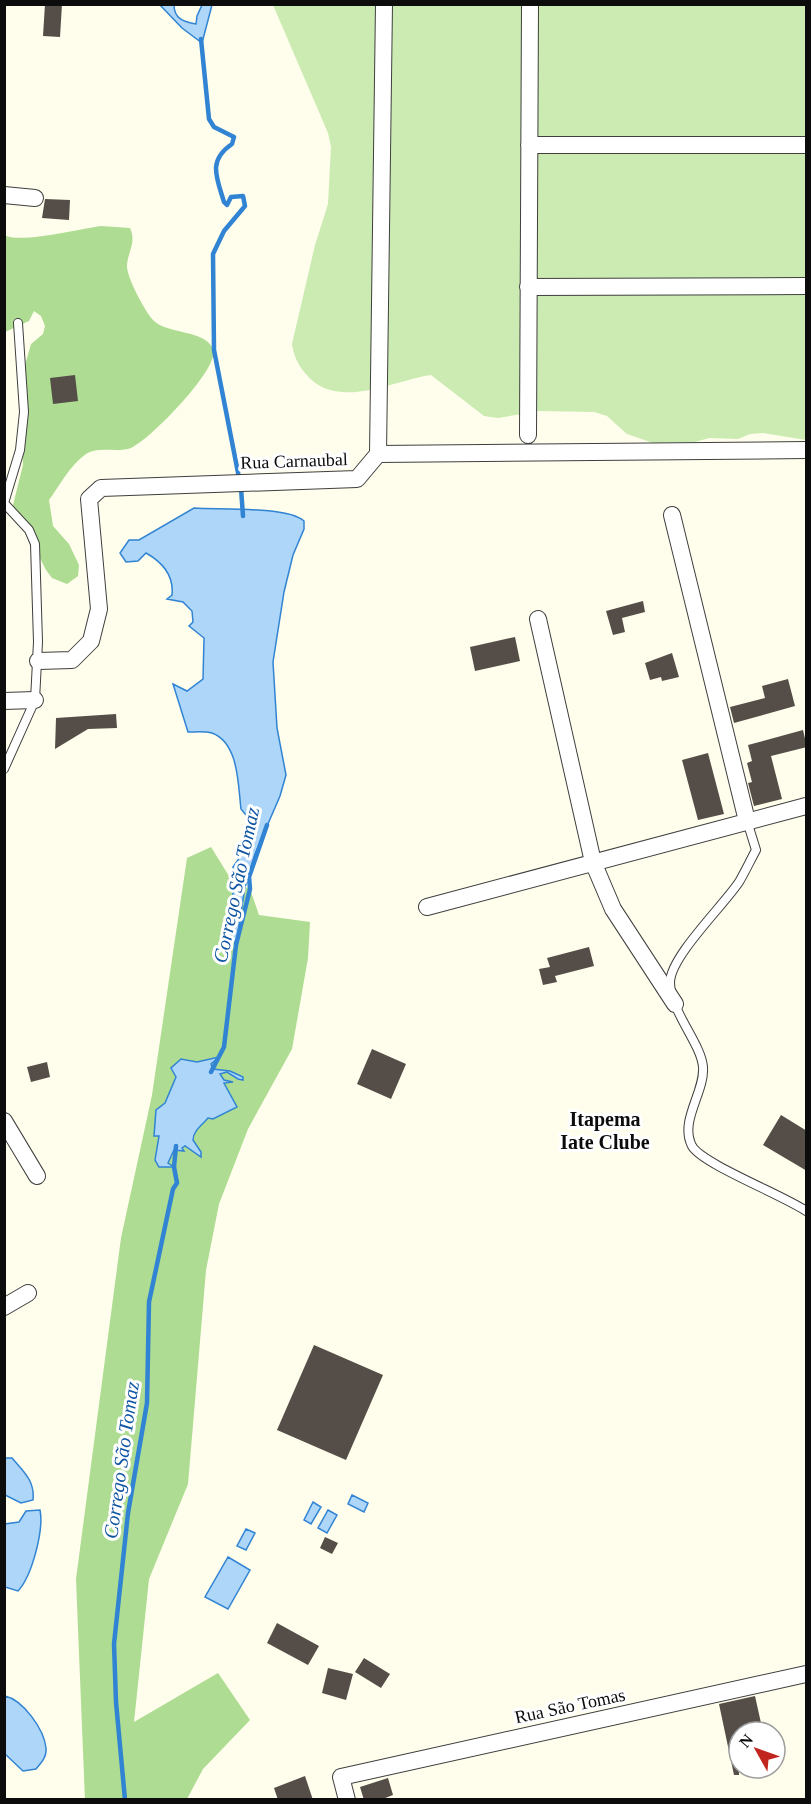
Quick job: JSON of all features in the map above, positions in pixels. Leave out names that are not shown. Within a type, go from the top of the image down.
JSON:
[{"type":"street","points":[[384,4],[378,454],[807,450]]},
{"type":"street","points":[[528,435],[530,4]]},
{"type":"street","points":[[529,145],[807,145]]},
{"type":"street","points":[[4,195],[35,198]]},
{"type":"street","points":[[528,287],[807,286]]},
{"type":"street","name":"Rua Carnaubal","points":[[38,661],[72,660],[91,641],[99,609],[89,500],[101,488],[357,479],[378,454]]},
{"type":"street","points":[[672,515],[747,821]]},
{"type":"street","points":[[538,619],[593,862],[613,909],[675,1004]]},
{"type":"street","points":[[4,701],[35,700]]},
{"type":"street","points":[[427,907],[807,806]]},
{"type":"street","points":[[4,1121],[37,1176]]},
{"type":"street","points":[[4,1307],[28,1293]]},
{"type":"street","name":"Rua São Tomas","points":[[347,1800],[341,1777],[807,1674]]},
{"type":"lane","points":[[4,769],[35,700],[38,661],[35,544],[29,530],[4,503],[20,450],[24,412],[18,323]]},
{"type":"lane","points":[[747,821],[756,850],[738,882],[682,952],[670,981],[675,1004],[703,1065],[700,1087],[688,1131],[693,1148],[709,1160],[807,1211]]},
{"type":"green space","points":[[273,5],[806,5],[806,440],[763,433],[750,434],[738,439],[709,438],[695,442],[653,443],[627,434],[607,416],[594,412],[539,411],[498,418],[484,416],[431,375],[365,391],[332,391],[318,385],[300,366],[292,344],[315,245],[328,204],[331,147],[328,133]]},
{"type":"green space","points":[[101,226],[130,228],[132,243],[127,262],[128,273],[137,295],[153,320],[167,328],[202,338],[213,349],[213,358],[196,386],[153,432],[131,448],[97,450],[86,454],[70,469],[49,500],[53,526],[69,544],[79,565],[78,576],[67,584],[52,578],[46,570],[13,505],[23,465],[20,383],[31,344],[43,334],[45,326],[41,316],[34,311],[29,321],[5,332],[4,235],[23,238],[36,237]]},
{"type":"green space","points":[[211,847],[232,881],[250,889],[259,915],[310,922],[308,958],[292,1049],[248,1129],[219,1204],[206,1270],[188,1484],[149,1579],[134,1722],[218,1673],[250,1720],[203,1769],[187,1799],[85,1800],[76,1579],[121,1238],[152,1095],[187,858]]},
{"type":"water","points":[[160,5],[174,5],[180,19],[196,24],[202,5],[212,5],[202,43],[182,28]]},
{"type":"water","points":[[194,508],[268,511],[295,516],[304,521],[304,529],[293,555],[284,592],[273,662],[277,728],[286,775],[280,796],[255,854],[245,887],[236,945],[226,925],[233,899],[233,867],[245,850],[254,817],[246,815],[241,809],[238,777],[228,746],[212,733],[188,732],[173,684],[187,691],[203,679],[204,638],[189,626],[193,622],[192,611],[183,602],[167,599],[172,595],[172,588],[169,576],[162,565],[146,553],[138,561],[126,562],[120,553],[129,540],[139,540]]},
{"type":"water","points":[[219,1057],[211,1064],[213,1069],[230,1071],[243,1077],[243,1080],[227,1072],[220,1074],[224,1080],[233,1082],[224,1083],[237,1107],[213,1119],[208,1118],[196,1131],[193,1140],[201,1152],[201,1157],[185,1146],[182,1148],[184,1151],[174,1150],[168,1163],[174,1167],[159,1167],[155,1160],[159,1136],[154,1136],[156,1110],[165,1103],[176,1077],[171,1068],[181,1059],[197,1062]]},
{"type":"water","points":[[5,1458],[12,1458],[28,1477],[33,1500],[21,1503],[5,1495]]},
{"type":"water","points":[[352,1495],[368,1503],[364,1512],[348,1504]]},
{"type":"water","points":[[313,1502],[321,1507],[311,1524],[304,1520]]},
{"type":"water","points":[[40,1510],[38,1540],[28,1575],[18,1591],[5,1587],[5,1524],[19,1522],[26,1511]]},
{"type":"water","points":[[328,1510],[337,1515],[327,1533],[318,1528]]},
{"type":"water","points":[[246,1529],[255,1533],[246,1550],[237,1546]]},
{"type":"water","points":[[228,1557],[250,1570],[228,1609],[205,1597]]},
{"type":"water","points":[[5,1696],[19,1703],[32,1716],[41,1732],[46,1754],[36,1769],[23,1771],[5,1754]]},
{"type":"building","points":[[45,4],[62,4],[60,37],[43,36]]},
{"type":"building","points":[[45,199],[70,200],[69,220],[42,218]]},
{"type":"building","points":[[75,375],[78,401],[53,404],[50,378]]},
{"type":"building","points":[[643,601],[645,612],[622,618],[625,632],[613,635],[606,611]]},
{"type":"building","points":[[515,637],[520,661],[475,671],[470,647]]},
{"type":"building","points":[[672,653],[679,677],[662,681],[661,677],[650,680],[645,663]]},
{"type":"building","points":[[788,679],[795,706],[734,723],[730,707],[765,698],[762,686]]},
{"type":"building","points":[[116,714],[117,728],[88,729],[55,749],[56,718]]},
{"type":"building","points":[[803,730],[807,747],[771,756],[782,799],[754,806],[748,783],[752,782],[747,763],[752,761],[748,745]]},
{"type":"building","points":[[708,753],[724,814],[698,820],[682,760]]},
{"type":"building","points":[[589,947],[594,966],[555,976],[557,982],[543,985],[539,969],[550,967],[547,958]]},
{"type":"building","points":[[372,1049],[406,1064],[391,1099],[357,1084]]},
{"type":"building","points":[[47,1062],[50,1077],[31,1082],[27,1067]]},
{"type":"building","points":[[781,1115],[807,1131],[807,1171],[763,1145]]},
{"type":"building","points":[[314,1345],[383,1375],[346,1460],[277,1430]]},
{"type":"building","points":[[325,1537],[338,1543],[332,1554],[320,1548]]},
{"type":"building","points":[[277,1623],[319,1646],[308,1665],[267,1643]]},
{"type":"building","points":[[364,1658],[390,1674],[381,1688],[355,1672]]},
{"type":"building","points":[[328,1668],[353,1674],[346,1700],[322,1693]]},
{"type":"building","points":[[755,1696],[760,1720],[727,1720],[727,1742],[719,1704]]},
{"type":"building","points":[[305,1776],[313,1800],[278,1800],[274,1788]]},
{"type":"building","points":[[388,1778],[393,1795],[380,1800],[364,1800],[360,1787]]},
{"type":"waterway","name":"Corrego São Tomaz","points":[[201,39],[209,119],[214,127],[234,137],[232,144],[219,157],[217,178],[224,202],[227,205],[231,197],[243,196],[245,206],[224,231],[213,254],[214,350],[241,488],[243,516]]},
{"type":"waterway","name":"Corrego São Tomaz","points":[[211,1072],[224,1047],[236,945],[250,889],[249,877],[267,825]]},
{"type":"waterway","name":"Corrego São Tomaz","points":[[125,1800],[116,1702],[114,1644],[128,1513],[147,1403],[149,1302],[173,1189],[177,1183],[174,1167],[176,1146]]},
{"type":"district","name":"Itapema Iate Clube","points":[[605,1130]]}]
